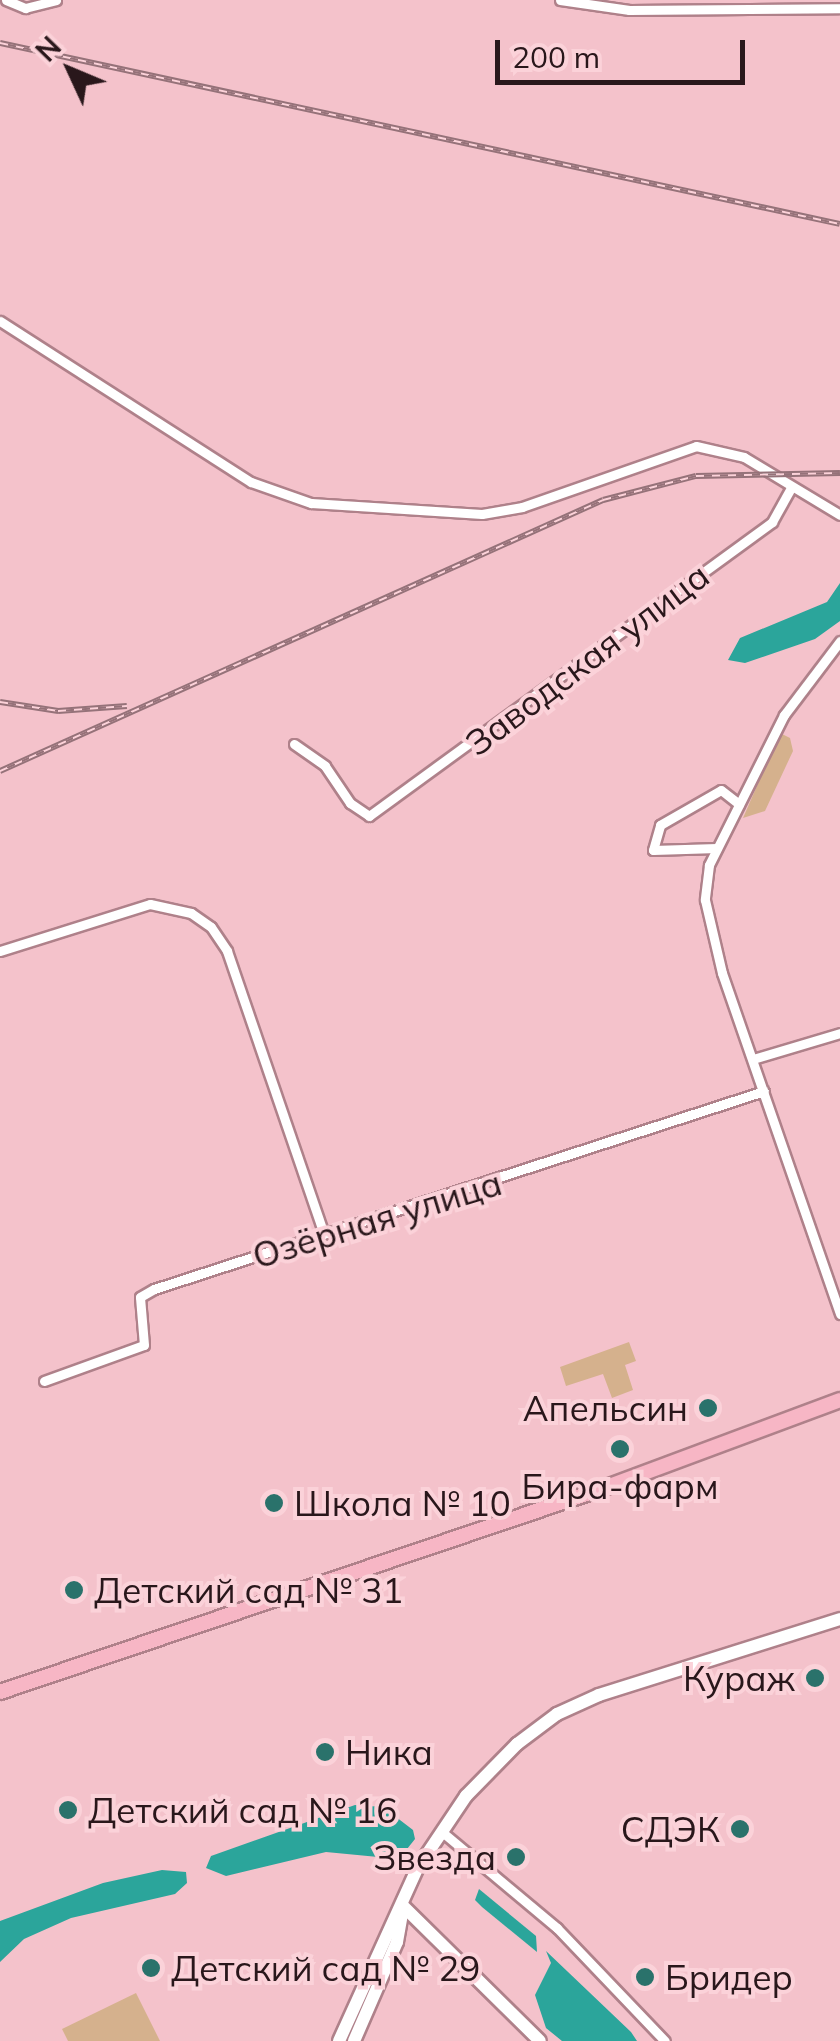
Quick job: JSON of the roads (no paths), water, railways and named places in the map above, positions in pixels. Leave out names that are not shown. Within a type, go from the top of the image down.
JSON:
[{"type":"main road","points":[[0,1692],[601,1489],[840,1400]]},
{"type":"main road","points":[[339,2041],[440,1831],[498,1763],[557,1714],[840,1619]]},
{"type":"main road","points":[[354,2041],[398,1942],[403,1906]]},
{"type":"main road","points":[[403,1906],[540,2041]]},
{"type":"street","points":[[6,0],[25,8],[56,0]]},
{"type":"street","points":[[560,0],[629,10],[840,8]]},
{"type":"street","points":[[0,321],[251,482],[311,503],[482,514],[522,507],[696,446],[744,457],[840,515]]},
{"type":"street","name":"Заводская улица","points":[[294,744],[325,766],[350,803],[370,816],[772,522],[791,488]]},
{"type":"street","points":[[840,641],[784,715],[717,848],[705,900],[710,936],[840,1314]]},
{"type":"street","points":[[717,848],[653,850],[660,825],[721,790],[739,804]]},
{"type":"street","points":[[0,952],[150,904],[192,913],[211,927],[233,966],[324,1234]]},
{"type":"street","points":[[753,1059],[840,1034]]},
{"type":"street","name":"Озёрная улица","points":[[44,1381],[144,1345],[140,1297],[146,1292],[764,1091]]},
{"type":"street","points":[[440,1831],[557,1928],[665,2041]]},
{"type":"water","points":[[840,583],[840,621],[815,639],[745,663],[728,660],[740,638],[827,602]]},
{"type":"water","points":[[355,1805],[383,1807],[413,1830],[415,1839],[399,1859],[326,1852],[226,1876],[206,1868],[211,1856]]},
{"type":"water","points":[[162,1870],[186,1872],[187,1883],[175,1894],[71,1918],[24,1939],[0,1962],[0,1921],[103,1883]]},
{"type":"water","points":[[479,1889],[536,1936],[537,1952],[475,1900]]},
{"type":"water","points":[[546,1951],[637,2041],[562,2041],[546,2028],[535,1995],[551,1963]]},
{"type":"railway","points":[[0,43],[840,224]]},
{"type":"railway","points":[[0,771],[603,500],[696,476],[840,473]]},
{"type":"railway","points":[[0,702],[58,711],[127,706]]},
{"type":"place","name":"Апельсин","points":[[708,1408]]},
{"type":"place","name":"Бира-фарм","points":[[620,1449]]},
{"type":"place","name":"Школа № 10","points":[[274,1503]]},
{"type":"place","name":"Детский сад № 31","points":[[74,1590]]},
{"type":"place","name":"Кураж","points":[[815,1678]]},
{"type":"place","name":"Ника","points":[[325,1752]]},
{"type":"place","name":"Детский сад № 16","points":[[68,1810]]},
{"type":"place","name":"СДЭК","points":[[740,1829]]},
{"type":"place","name":"Звезда","points":[[516,1857]]},
{"type":"place","name":"Детский сад № 29","points":[[151,1968]]},
{"type":"place","name":"Бридер","points":[[645,1977]]}]
